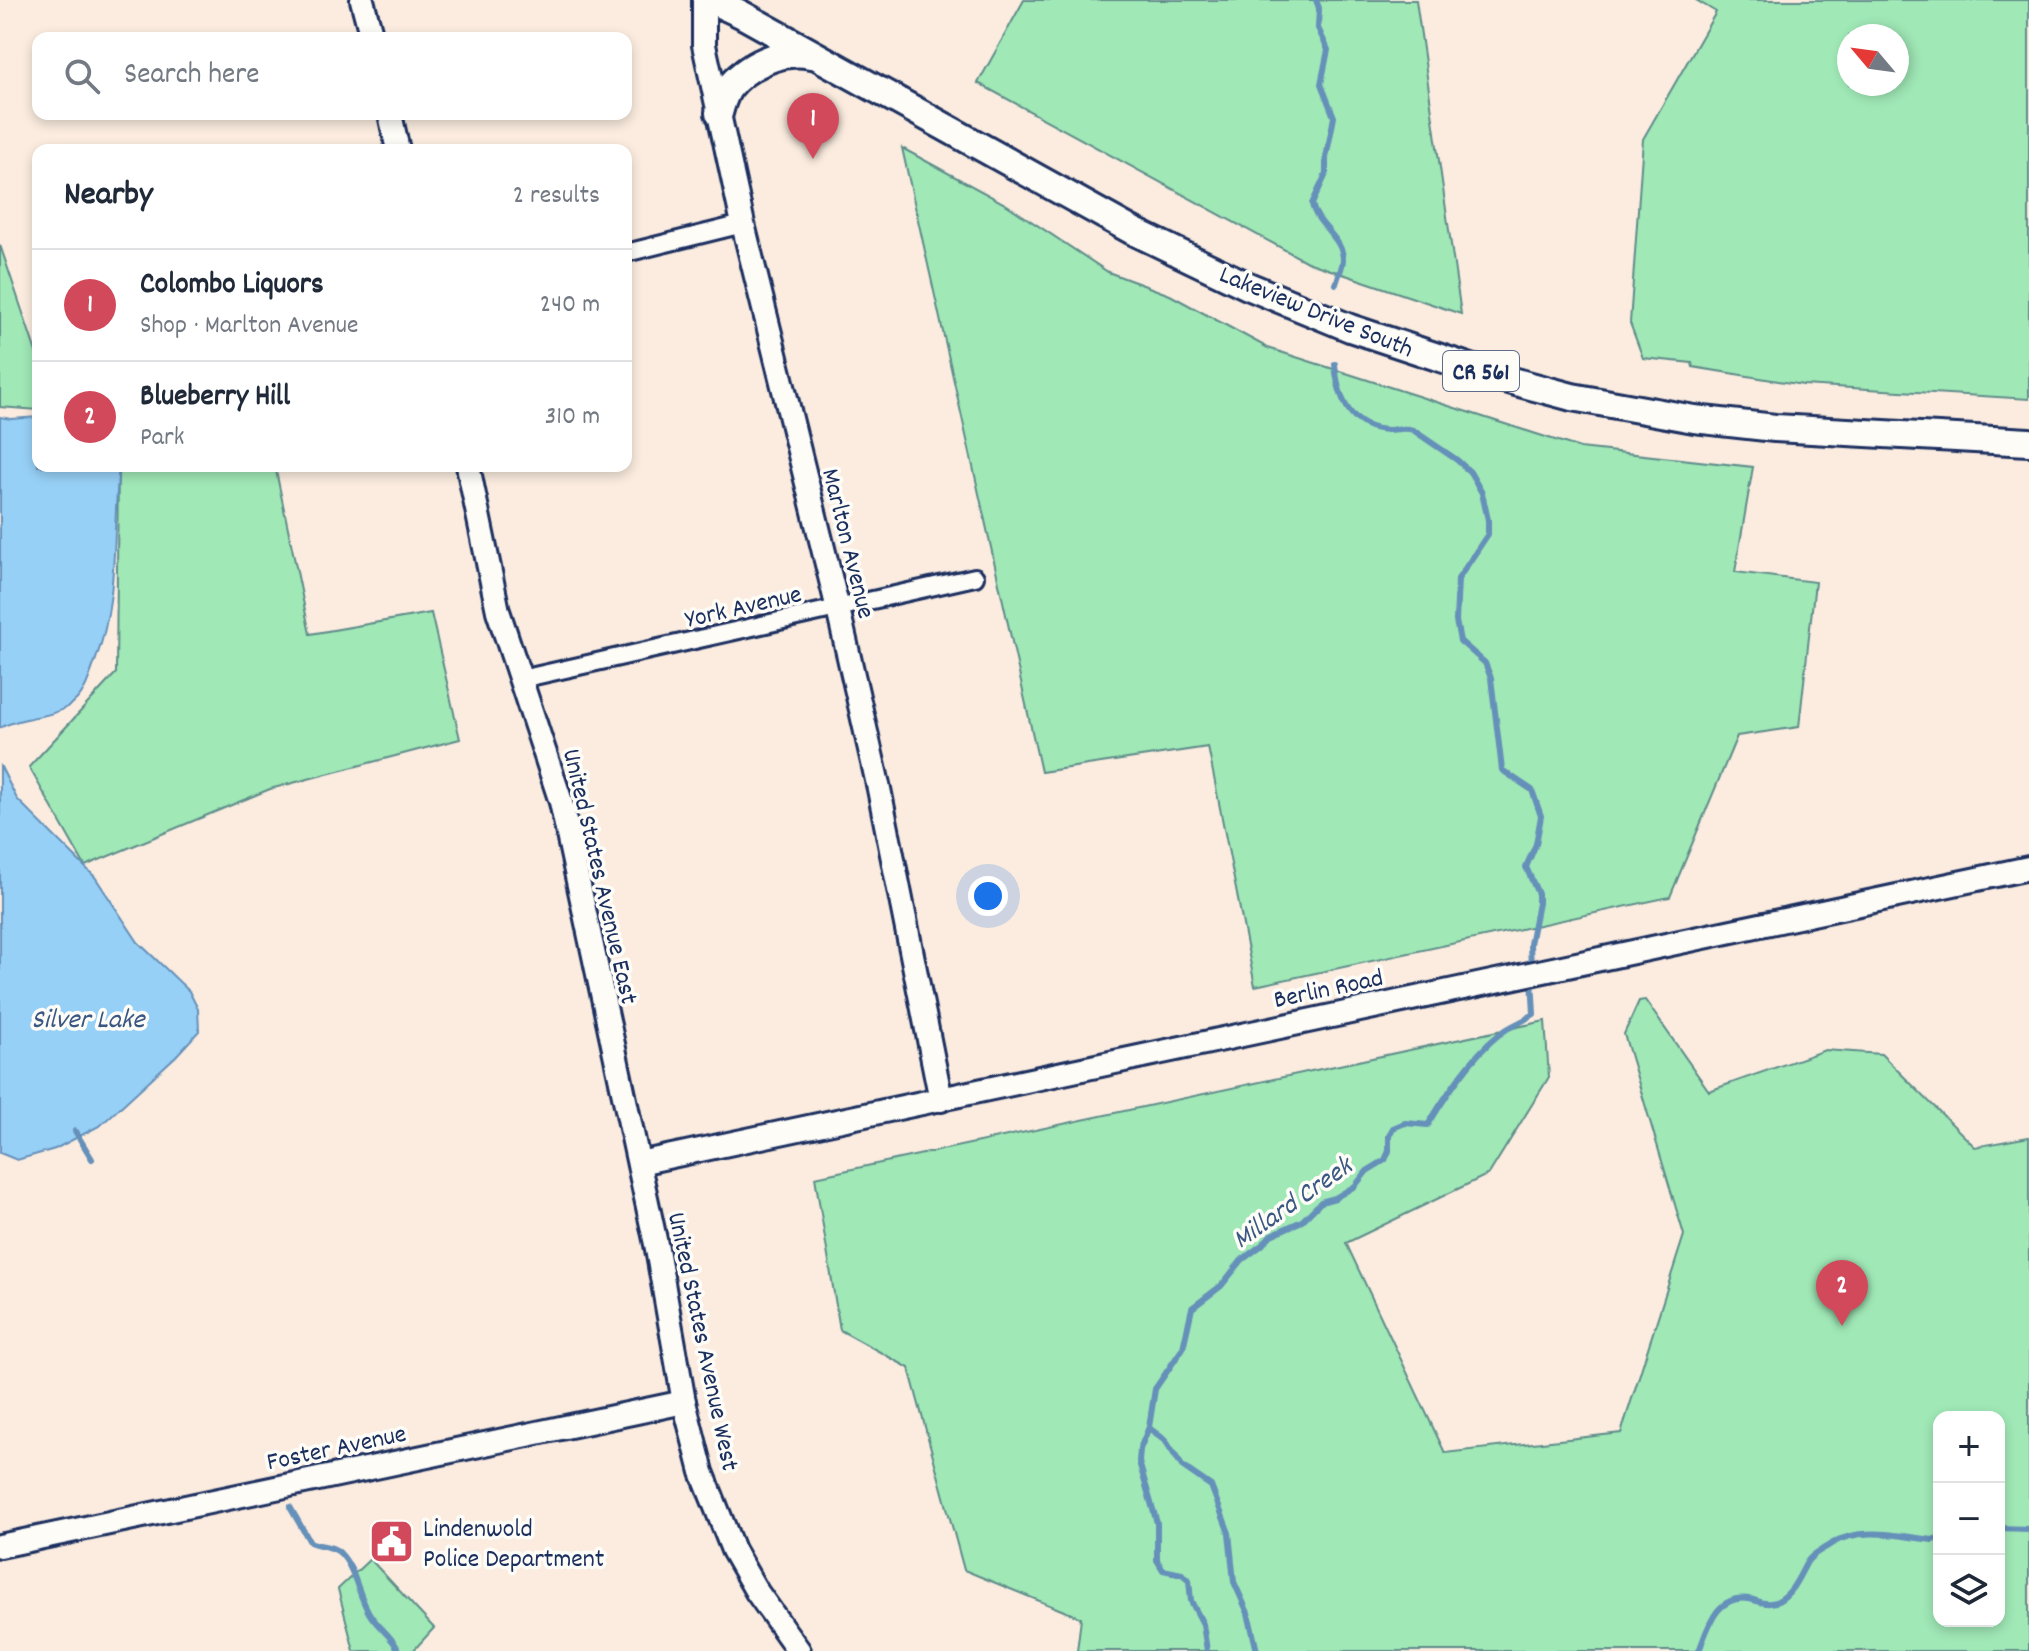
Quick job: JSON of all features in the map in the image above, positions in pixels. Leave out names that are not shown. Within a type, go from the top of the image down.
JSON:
[{"type":"main road","name":"Lakeview Drive South","points":[[711,0],[1131,230],[1248,286],[1350,328],[1501,378],[1572,397],[1694,419],[1775,428],[2029,442]]},
{"type":"main road","points":[[719,113],[726,92],[743,72],[776,57],[802,53],[815,56]]},
{"type":"street","points":[[362,0],[370,32]]},
{"type":"street","name":"Marlton Avenue","points":[[704,0],[704,45],[743,224],[879,789],[941,1100]]},
{"type":"street","points":[[391,120],[397,144]]},
{"type":"street","points":[[632,252],[743,224]]},
{"type":"street","name":"United States Avenue East","points":[[469,472],[498,611],[561,802],[639,1163]]},
{"type":"street","name":"York Avenue","points":[[521,679],[975,577]]},
{"type":"street","name":"Berlin Road","points":[[639,1163],[2029,868]]},
{"type":"street","name":"United States Avenue West","points":[[639,1163],[684,1402],[702,1472],[733,1550],[757,1592],[799,1651]]},
{"type":"street","name":"Foster Avenue","points":[[0,1546],[684,1402]]},
{"type":"green space","points":[[1024,0],[1416,0],[1461,314],[1307,262],[978,83]]},
{"type":"green space","points":[[1696,0],[2029,0],[2029,399],[1803,385],[1693,367],[1692,363],[1643,358],[1630,323],[1643,139],[1716,12]]},
{"type":"green space","points":[[902,148],[1007,205],[1108,272],[1170,295],[1268,348],[1580,448],[1753,467],[1735,572],[1815,582],[1799,727],[1737,736],[1670,897],[1255,986],[1208,747],[1041,772]]},
{"type":"green space","points":[[0,245],[32,340],[32,410],[0,407]]},
{"type":"green space","points":[[118,472],[276,472],[310,634],[431,613],[460,739],[270,789],[85,866],[29,767],[116,673]]},
{"type":"green space","points":[[1645,1000],[1709,1091],[1825,1050],[1881,1054],[1975,1147],[2029,1137],[2029,1651],[1077,1651],[1081,1618],[964,1570],[909,1368],[840,1330],[815,1177],[1545,1021],[1549,1077],[1489,1174],[1346,1243],[1445,1453],[1621,1433],[1684,1235],[1624,1034],[1639,1001]]},
{"type":"green space","points":[[370,1559],[434,1628],[413,1651],[354,1651],[338,1589]]},
{"type":"water","points":[[0,417],[32,417],[32,472],[118,472],[112,588],[96,659],[86,685],[75,702],[61,710],[0,728]]},
{"type":"water","name":"Silver Lake","points":[[0,765],[17,799],[95,877],[138,942],[189,991],[198,1009],[199,1031],[101,1125],[55,1149],[17,1160],[0,1153]]},
{"type":"waterway","name":"Millard Creek","points":[[1316,0],[1319,8],[1318,28],[1328,50],[1321,84],[1334,117],[1326,174],[1312,204],[1314,212],[1342,251],[1343,262],[1336,284]]},
{"type":"waterway","name":"Millard Creek","points":[[1335,364],[1343,399],[1355,417],[1375,428],[1413,430],[1457,460],[1470,472],[1482,493],[1488,534],[1458,579],[1456,621],[1460,641],[1485,663],[1491,678],[1502,770],[1532,790],[1541,816],[1536,844],[1526,867],[1538,894],[1530,944],[1531,968]]},
{"type":"waterway","name":"Millard Creek","points":[[1207,1651],[1203,1624],[1191,1601],[1189,1580],[1182,1574],[1163,1570],[1157,1560],[1157,1523],[1139,1462],[1155,1389],[1183,1348],[1192,1308],[1221,1286],[1242,1260],[1271,1235],[1302,1221],[1321,1202],[1355,1186],[1367,1171],[1385,1160],[1393,1128],[1405,1123],[1428,1125],[1453,1086],[1485,1048],[1507,1029],[1534,1014],[1532,979]]},
{"type":"waterway","points":[[75,1131],[92,1159]]},
{"type":"waterway","name":"Millard Creek","points":[[1149,1428],[1165,1440],[1182,1466],[1211,1486],[1229,1533],[1234,1582],[1248,1613],[1257,1651]]},
{"type":"waterway","points":[[290,1507],[310,1542],[340,1553],[374,1621],[399,1651]]},
{"type":"waterway","points":[[2005,1528],[2029,1529]]},
{"type":"waterway","points":[[1699,1651],[1710,1623],[1721,1607],[1738,1599],[1767,1603],[1778,1601],[1792,1589],[1812,1556],[1842,1538],[1867,1534],[1933,1540]]},
{"type":"place","name":"Colombo Liquors","points":[[813,159]]},
{"type":"place","name":"Blueberry Hill","points":[[1842,1326]]},
{"type":"place","name":"Lindenwold Police Department","points":[[392,1542]]}]
